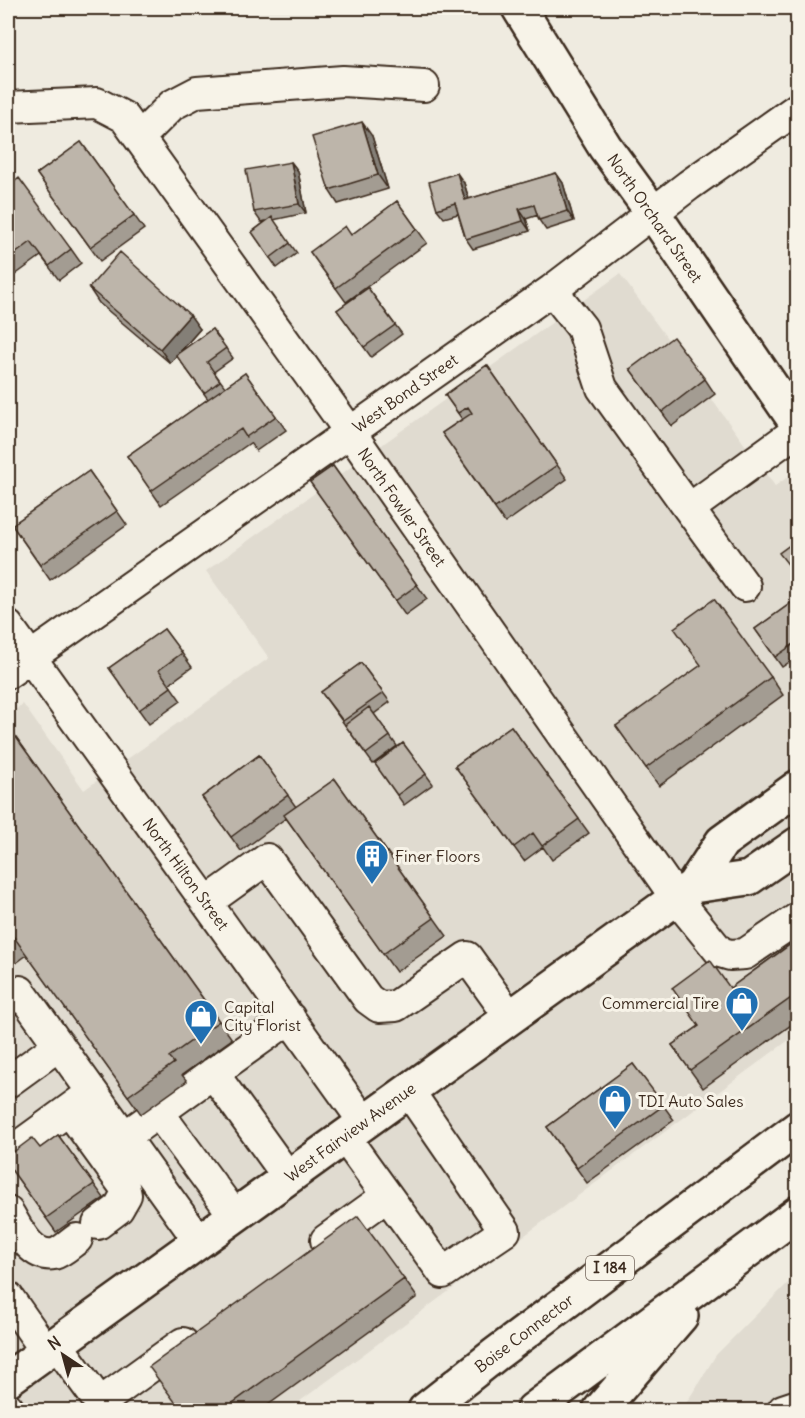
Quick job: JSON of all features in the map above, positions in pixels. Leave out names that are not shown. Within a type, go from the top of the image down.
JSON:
[{"type":"main road","name":"North Orchard Street","points":[[519,8],[605,147],[793,412]]},
{"type":"main road","name":"West Fairview Avenue","points":[[8,1379],[685,892],[722,842],[798,787]]},
{"type":"main road","name":"West Fairview Avenue","points":[[685,892],[749,878],[798,844]]},
{"type":"main road","name":"Boise Connector","points":[[424,1410],[798,1128]]},
{"type":"main road","points":[[532,1410],[798,1213]]},
{"type":"main road","points":[[600,1410],[719,1271]]},
{"type":"street","points":[[8,107],[97,103],[131,128],[197,92],[343,81],[424,86]]},
{"type":"street","name":"West Bond Street","points":[[19,665],[552,290],[699,178],[798,108]]},
{"type":"street","name":"North Fowler Street","points":[[131,128],[685,892],[720,952],[730,956],[745,954],[798,918]]},
{"type":"street","points":[[552,290],[582,328],[602,388],[745,586]]},
{"type":"street","points":[[689,508],[793,412]]},
{"type":"street","name":"North Hilton Street","points":[[8,626],[19,665],[207,902],[290,1018],[354,1129],[387,1196],[443,1273],[505,1231],[408,1090]]},
{"type":"street","points":[[207,902],[267,859],[368,999],[379,1007],[396,1006],[467,957],[510,1017]]},
{"type":"street","points":[[8,1000],[20,991],[199,1241]]},
{"type":"street","points":[[124,1137],[290,1018]]},
{"type":"street","points":[[8,1082],[59,1045]]},
{"type":"street","points":[[213,1073],[288,1177]]},
{"type":"street","points":[[8,1154],[93,1093]]},
{"type":"street","points":[[8,1212],[33,1250],[40,1254],[55,1254],[118,1209],[126,1195],[124,1186],[69,1110]]},
{"type":"street","points":[[158,1112],[234,1215]]},
{"type":"street","points":[[301,1258],[387,1196]]},
{"type":"street","points":[[8,1297],[103,1407],[205,1327]]},
{"type":"street","points":[[783,1410],[798,1405]]},
{"type":"shaded area","points":[[620,274],[775,486],[797,471],[797,1034],[288,1410],[8,1410],[8,715],[23,704],[84,790],[269,658],[206,571]]},
{"type":"shaded area","points":[[797,1274],[797,1410],[682,1410],[716,1355]]},
{"type":"building","points":[[362,122],[378,175],[329,190],[312,137]]},
{"type":"building","points":[[81,142],[134,215],[90,247],[37,174]]},
{"type":"building","points":[[291,162],[299,204],[254,212],[246,170]]},
{"type":"building","points":[[457,173],[465,200],[556,173],[567,211],[539,220],[534,205],[519,209],[523,221],[466,239],[455,203],[437,209],[429,182]]},
{"type":"building","points":[[19,178],[71,249],[49,266],[31,242],[8,259],[8,187]]},
{"type":"building","points":[[397,201],[417,229],[336,288],[310,252],[345,226],[351,235]]},
{"type":"building","points":[[272,217],[290,243],[270,258],[252,232]]},
{"type":"building","points":[[120,252],[190,315],[160,349],[89,288]]},
{"type":"building","points":[[368,288],[395,325],[364,347],[337,310]]},
{"type":"building","points":[[212,329],[226,348],[207,362],[220,381],[204,393],[176,355]]},
{"type":"building","points":[[673,337],[705,379],[662,412],[630,369]]},
{"type":"building","points":[[487,365],[557,465],[495,508],[442,433],[472,413],[468,407],[458,413],[445,395]]},
{"type":"building","points":[[245,373],[276,416],[246,437],[241,429],[151,491],[127,456]]},
{"type":"building","points":[[333,466],[417,585],[395,601],[310,482]]},
{"type":"building","points":[[89,471],[117,511],[40,565],[12,525]]},
{"type":"building","points":[[798,539],[798,577],[779,553]]},
{"type":"building","points":[[798,598],[798,641],[775,657],[755,629]]},
{"type":"building","points":[[714,599],[771,677],[646,768],[616,726],[701,665],[674,628]]},
{"type":"building","points":[[164,629],[182,653],[159,670],[171,687],[139,710],[109,668]]},
{"type":"building","points":[[361,663],[383,693],[343,721],[321,692]]},
{"type":"building","points":[[369,707],[390,736],[366,754],[345,725]]},
{"type":"building","points":[[8,726],[219,1021],[169,1057],[174,1063],[128,1096],[14,937],[8,942]]},
{"type":"building","points":[[511,726],[579,819],[542,846],[533,833],[514,847],[455,766]]},
{"type":"building","points":[[403,743],[426,774],[397,795],[375,764]]},
{"type":"building","points":[[259,755],[288,795],[231,837],[202,797]]},
{"type":"building","name":"Finer Floors","points":[[335,779],[434,918],[383,954],[284,815]]},
{"type":"building","points":[[798,939],[798,993],[690,1070],[672,1045],[699,1026],[672,988],[710,960],[730,988]]},
{"type":"building","name":"TDI Auto Sales","points":[[633,1064],[664,1105],[577,1168],[547,1127]]},
{"type":"building","points":[[58,1135],[94,1184],[46,1218],[8,1165],[8,1156],[32,1138],[40,1148]]},
{"type":"building","points":[[358,1216],[404,1279],[223,1410],[181,1410],[149,1367]]},
{"type":"building","points":[[798,1400],[798,1410],[791,1410],[795,1401]]},
{"type":"place","name":"Finer Floors","points":[[372,885]]},
{"type":"place","name":"Commercial Tire","points":[[742,1032]]},
{"type":"place","name":"Capital City Florist","points":[[201,1045]]},
{"type":"place","name":"TDI Auto Sales","points":[[615,1130]]}]
